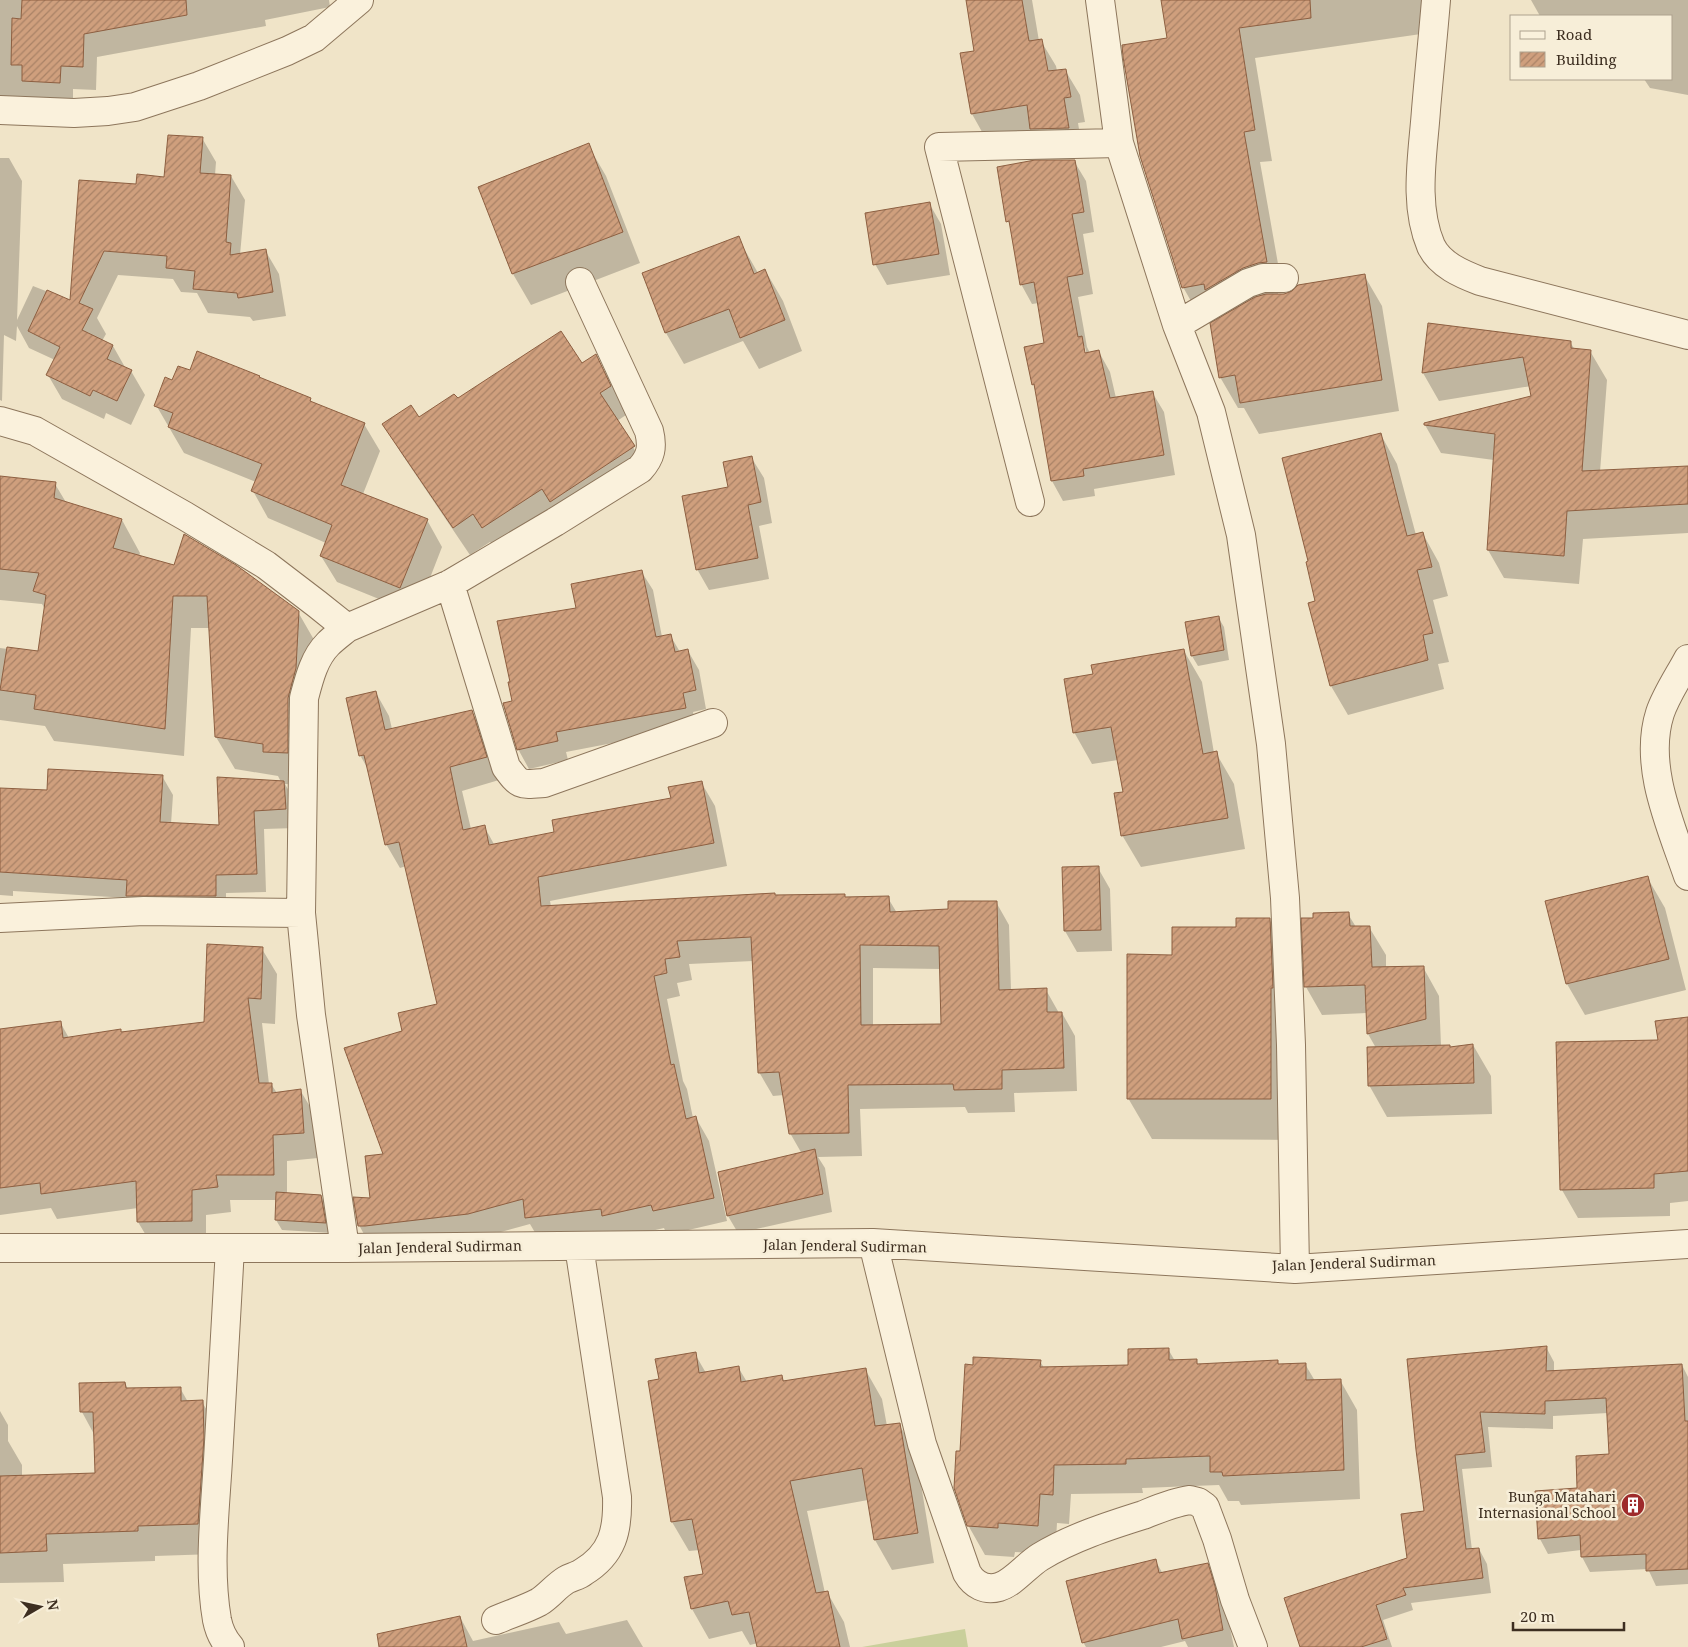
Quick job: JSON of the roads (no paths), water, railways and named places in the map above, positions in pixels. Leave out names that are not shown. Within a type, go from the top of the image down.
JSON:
[{"type":"street","points":[[0,110],[74,113],[108,111],[135,106],[199,86],[287,51],[314,38],[359,0]]},
{"type":"street","points":[[1100,0],[1119,143],[1177,326],[1211,412],[1241,535],[1271,744],[1285,908],[1291,1045],[1295,1268]]},
{"type":"street","points":[[1436,0],[1421,172],[1421,208],[1432,248],[1442,260],[1458,272],[1480,281],[1688,336]]},
{"type":"street","points":[[1030,502],[939,147],[1119,143]]},
{"type":"street","points":[[1177,326],[1248,283],[1263,278],[1284,278]]},
{"type":"street","points":[[345,1248],[311,1015],[301,913],[304,698],[318,658],[328,644],[347,628],[450,584],[640,469],[650,454],[652,443],[650,431],[580,282]]},
{"type":"street","points":[[0,421],[35,431],[185,516],[266,566],[347,628]]},
{"type":"street","points":[[450,584],[506,767],[517,782],[544,784],[713,724]]},
{"type":"street","points":[[1688,659],[1661,712],[1656,731],[1655,750],[1660,793],[1688,876]]},
{"type":"street","points":[[0,918],[144,911],[301,913]]},
{"type":"street","points":[[873,1244],[922,1444],[967,1573],[972,1581],[985,1587],[999,1587],[1040,1557],[1074,1540],[1104,1528],[1190,1500],[1198,1502],[1205,1507],[1218,1538],[1235,1600],[1253,1647]]},
{"type":"street","name":"Jalan Jenderal Sudirman","points":[[0,1248],[345,1248],[873,1244],[1295,1268],[1688,1244]]},
{"type":"street","points":[[496,1620],[539,1602],[566,1580],[582,1573],[602,1558],[611,1544],[615,1528],[617,1497],[579,1246]]},
{"type":"street","points":[[230,1248],[214,1559],[214,1598],[218,1622],[224,1640],[230,1647]]},
{"type":"place","name":"Bunga Matahari Internasional School","points":[[1633,1505]]}]
